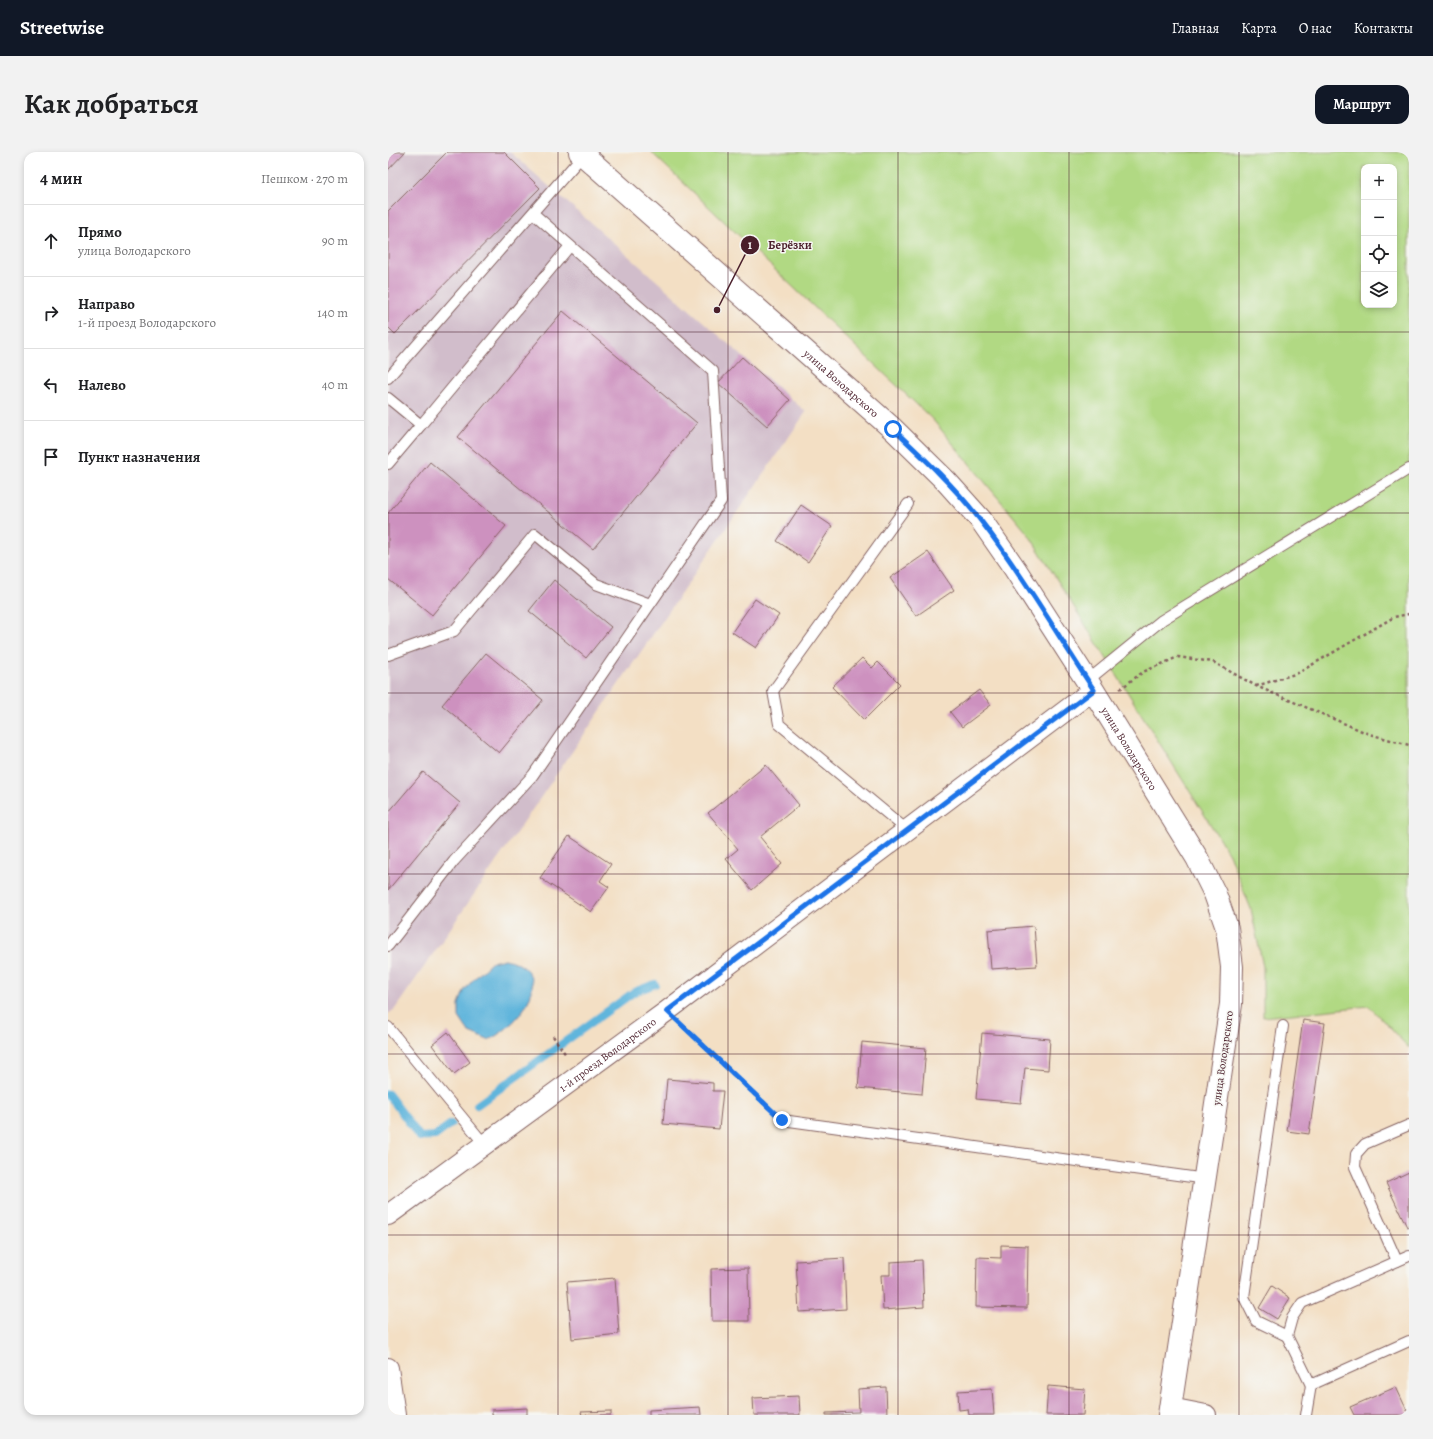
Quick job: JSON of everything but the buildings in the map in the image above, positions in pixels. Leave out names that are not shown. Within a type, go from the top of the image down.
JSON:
[{"type":"street","name":"улица Володарского","points":[[582,153],[893,429],[946,480],[981,520],[1015,569],[1094,691],[1197,858],[1215,894],[1227,928],[1232,967],[1231,1004],[1206,1179],[1170,1411]]},
{"type":"street","name":"1-й проезд Володарского","points":[[388,1215],[667,1011],[1094,691]]},
{"type":"street","points":[[388,1368],[395,1415]]},
{"type":"street","points":[[1170,1411],[1206,1415]]},
{"type":"lane","points":[[388,378],[533,213],[582,153]]},
{"type":"lane","points":[[388,946],[454,861],[532,775],[721,501],[713,371],[533,213]]},
{"type":"lane","points":[[388,464],[570,246]]},
{"type":"lane","points":[[388,398],[421,425]]},
{"type":"lane","points":[[1094,691],[1162,620],[1409,469]]},
{"type":"lane","points":[[907,830],[779,724],[773,691],[908,504]]},
{"type":"lane","points":[[388,655],[454,630],[535,534],[596,584],[650,604]]},
{"type":"lane","points":[[1283,1026],[1244,1297],[1256,1321],[1287,1336],[1311,1385],[1306,1415]]},
{"type":"lane","points":[[388,1027],[485,1145]]},
{"type":"lane","points":[[782,1120],[1206,1179]]},
{"type":"lane","points":[[1397,1261],[1355,1167],[1356,1154],[1365,1144],[1409,1125]]},
{"type":"lane","points":[[1287,1336],[1292,1318],[1302,1303],[1409,1256]]},
{"type":"lane","points":[[1311,1385],[1409,1341]]},
{"type":"path","points":[[1256,686],[1298,673],[1394,617],[1409,614]]},
{"type":"path","points":[[1094,691],[1178,658],[1214,662],[1256,686],[1369,734],[1409,745]]},
{"type":"path","points":[[667,1011],[782,1120]]},
{"type":"path","points":[[553,1036],[566,1054]]},
{"type":"shaded area","points":[[388,152],[510,152],[806,412],[395,1009],[388,1014]]},
{"type":"green space","points":[[651,152],[1409,152],[1409,1048],[1369,1006],[1263,1017],[1263,967],[1251,909],[1229,854],[1029,535],[933,420]]},
{"type":"water","points":[[505,959],[521,966],[530,975],[532,987],[529,999],[522,1012],[500,1033],[488,1040],[469,1032],[459,1017],[459,1004],[464,991],[472,981],[492,962]]},
{"type":"waterway","points":[[477,1105],[634,992],[655,984]]},
{"type":"waterway","points":[[388,1094],[420,1137],[435,1136],[451,1124]]},
{"type":"place","name":"Берёзки","points":[[717,310]]},
{"type":"route","points":[[782,1120],[667,1011],[1094,690],[981,520],[946,480],[893,429]]}]
